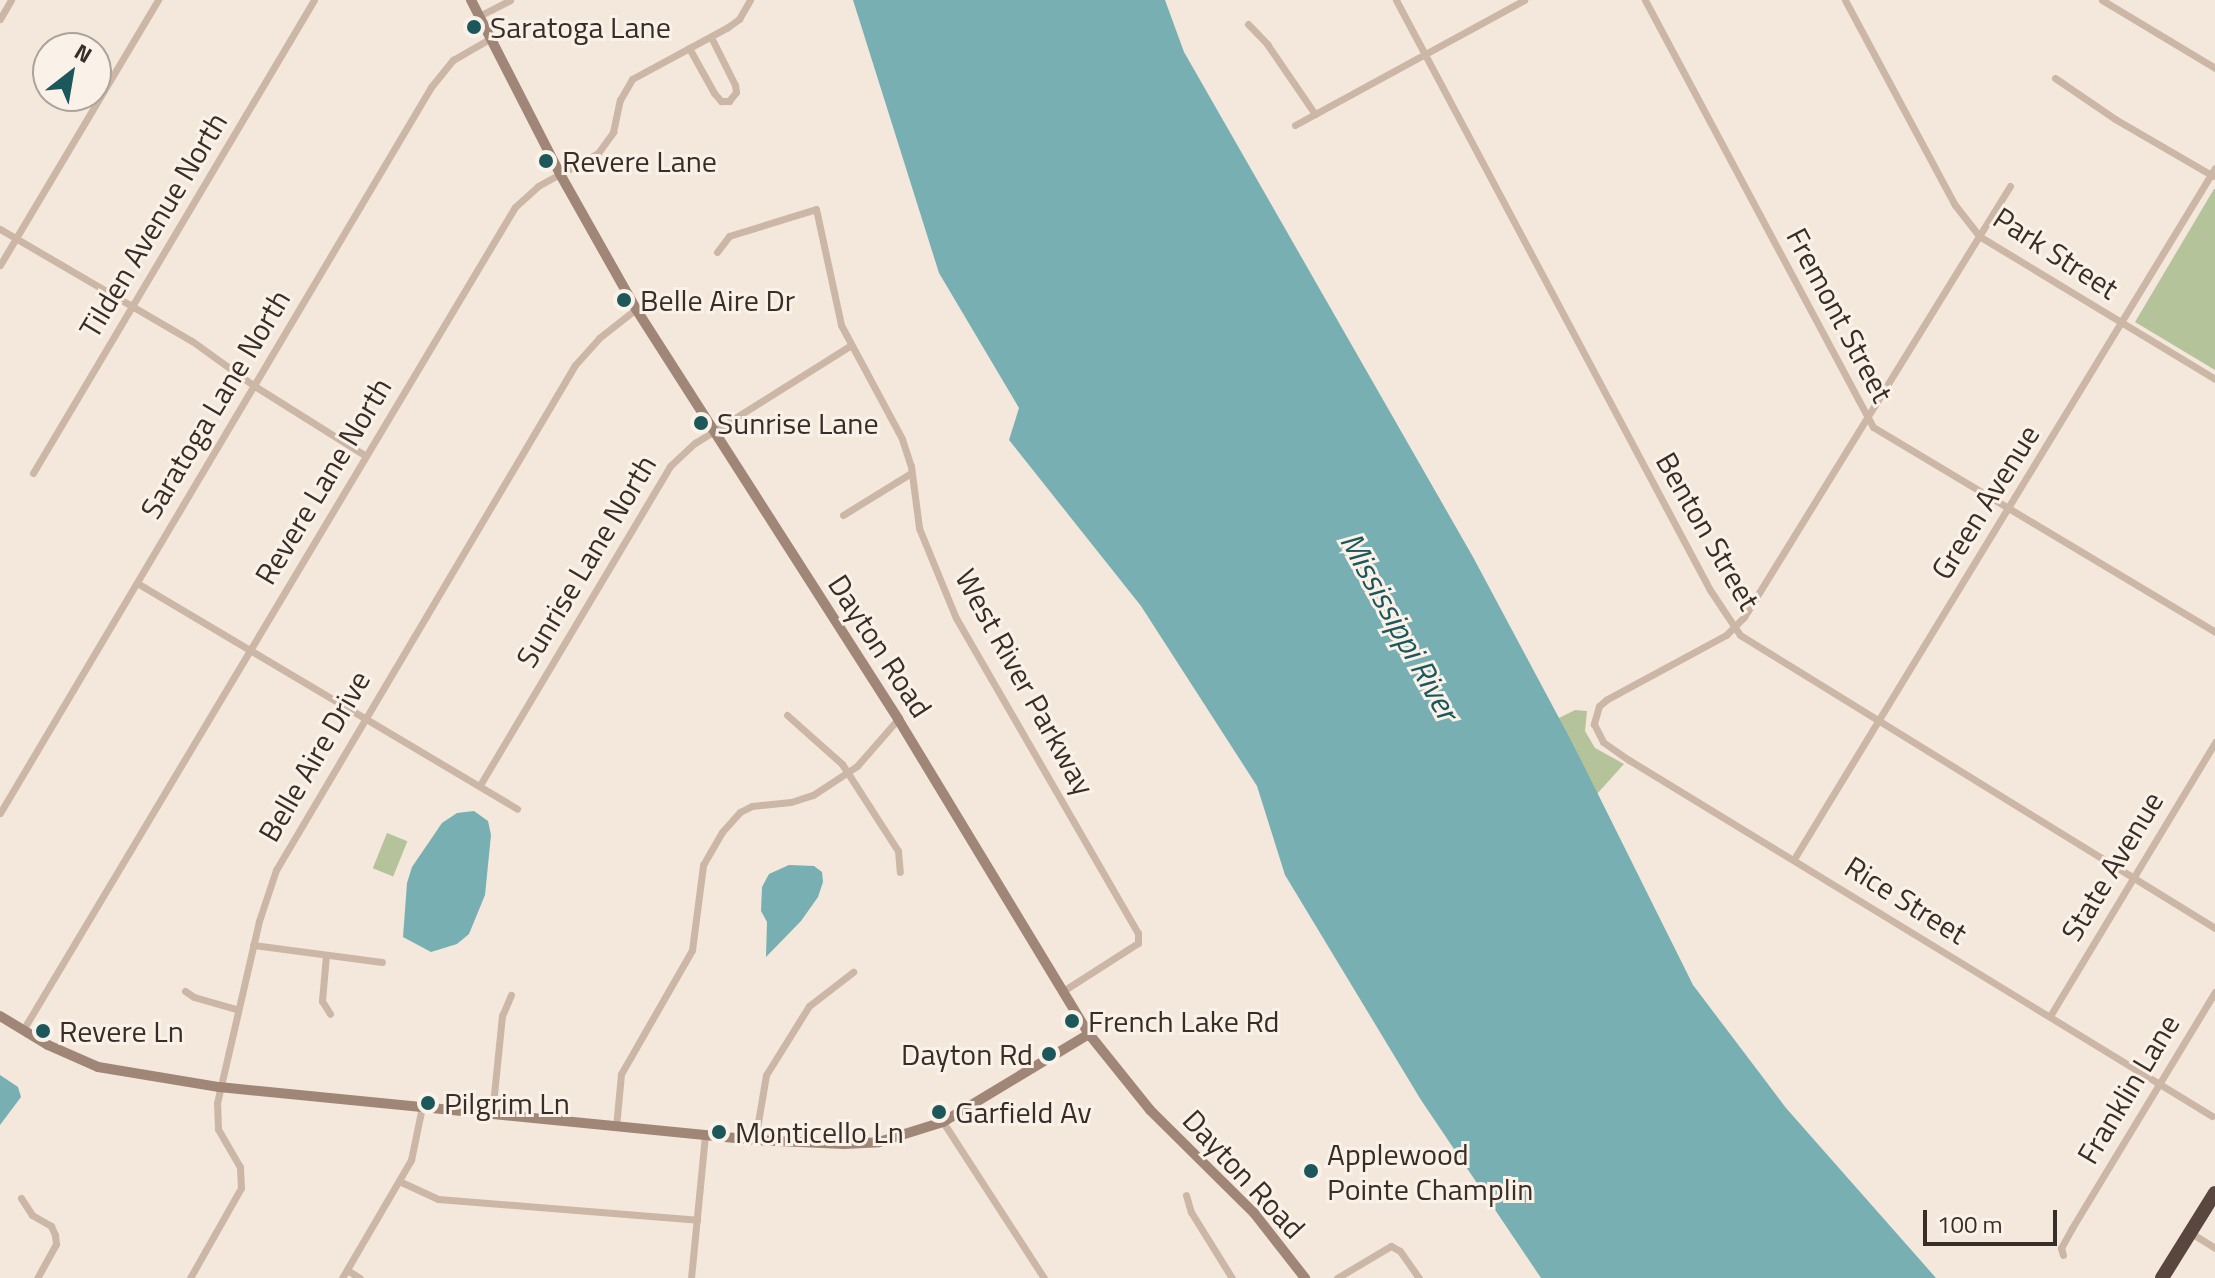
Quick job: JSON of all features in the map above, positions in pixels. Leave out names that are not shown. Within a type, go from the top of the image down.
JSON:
[{"type":"highway","points":[[2162,1278],[2215,1193]]},
{"type":"main road","name":"Dayton Road","points":[[471,0],[560,174],[636,309],[898,719],[1089,1034],[1150,1110],[1269,1229],[1305,1278]]},
{"type":"main road","points":[[0,1016],[68,1056],[98,1067],[219,1087],[755,1140],[879,1142],[943,1122],[1089,1034]]},
{"type":"street","points":[[0,19],[11,0]]},
{"type":"street","points":[[0,265],[158,0]]},
{"type":"street","name":"Tilden Avenue North","points":[[33,473],[314,0]]},
{"type":"street","points":[[479,16],[510,0]]},
{"type":"street","name":"Revere Lane North","points":[[23,1030],[515,207],[538,186],[598,153],[607,143],[620,100],[632,79],[728,27],[739,19],[750,0]]},
{"type":"street","name":"Benton Street","points":[[1396,0],[1650,479],[1735,628],[1746,640],[1877,722],[2215,928]]},
{"type":"street","points":[[1295,125],[1524,0]]},
{"type":"street","name":"Fremont Street","points":[[1645,0],[1868,418],[1884,437],[2215,632]]},
{"type":"street","name":"Park Street","points":[[1845,0],[1955,205],[1979,236],[2215,379]]},
{"type":"street","points":[[2102,0],[2215,68]]},
{"type":"street","points":[[1248,24],[1267,44],[1315,114]]},
{"type":"street","points":[[689,48],[714,93],[721,101],[729,101],[736,92],[735,85],[711,37]]},
{"type":"street","name":"Saratoga Lane North","points":[[0,813],[441,72],[453,60],[491,38]]},
{"type":"street","points":[[2055,78],[2079,96],[2214,173]]},
{"type":"street","name":"Green Avenue","points":[[1794,859],[2214,173]]},
{"type":"street","points":[[1735,628],[1767,583],[2010,186]]},
{"type":"street","name":"West River Parkway","points":[[717,252],[729,236],[816,209],[837,308],[851,345],[902,439],[911,473],[919,528],[956,618],[1138,933],[1138,943],[1063,991]]},
{"type":"street","points":[[0,229],[192,341],[253,385],[366,456]]},
{"type":"street","name":"Belle Aire Drive","points":[[190,1278],[241,1188],[240,1167],[218,1129],[219,1087],[266,895],[288,845],[575,365],[599,338],[636,309]]},
{"type":"street","name":"Sunrise Lane North","points":[[480,785],[660,480],[680,455],[851,345]]},
{"type":"street","points":[[843,515],[911,473]]},
{"type":"street","points":[[137,583],[517,809]]},
{"type":"street","name":"Rice Street","points":[[1735,628],[1606,700],[1595,713],[1596,734],[1603,742],[2212,1116]]},
{"type":"street","points":[[787,715],[833,754],[847,772],[898,851],[900,872]]},
{"type":"street","points":[[616,1127],[621,1074],[692,950],[703,865],[722,832],[740,812],[752,806],[802,800],[847,772],[898,719]]},
{"type":"street","name":"State Avenue","points":[[2050,1016],[2215,742]]},
{"type":"street","points":[[253,945],[382,962]]},
{"type":"street","points":[[326,955],[322,1001],[330,1014]]},
{"type":"street","points":[[755,1140],[766,1075],[809,1006],[853,972]]},
{"type":"street","points":[[185,991],[236,1009]]},
{"type":"street","name":"Franklin Lane","points":[[2063,1255],[2061,1248],[2072,1228],[2215,992]]},
{"type":"street","points":[[492,1114],[502,1016],[511,995]]},
{"type":"street","points":[[342,1278],[415,1148],[422,1107]]},
{"type":"street","points":[[943,1122],[1044,1278]]},
{"type":"street","points":[[691,1278],[705,1135]]},
{"type":"street","points":[[399,1181],[438,1199],[697,1220]]},
{"type":"street","points":[[1186,1195],[1191,1212],[1232,1278]]},
{"type":"street","points":[[21,1198],[32,1215],[51,1226],[56,1244],[37,1278]]},
{"type":"street","points":[[2191,1233],[2215,1248]]},
{"type":"street","points":[[1337,1278],[1383,1248],[1394,1247],[1419,1278]]},
{"type":"street","points":[[347,1270],[360,1278]]},
{"type":"green space","points":[[2215,189],[2215,370],[2135,322]]},
{"type":"green space","points":[[1575,710],[1587,711],[1585,731],[1595,748],[1624,764],[1596,795],[1574,746],[1557,719]]},
{"type":"green space","points":[[387,833],[407,841],[393,876],[373,868]]},
{"type":"water","name":"Mississippi River","points":[[853,0],[1165,0],[1184,52],[1473,557],[1574,746],[1693,985],[1786,1108],[1936,1278],[1541,1278],[1421,1100],[1285,875],[1257,786],[1141,606],[1009,440],[1019,408],[939,273]]},
{"type":"water","points":[[474,811],[488,821],[491,835],[485,895],[469,934],[457,944],[431,952],[403,937],[407,883],[412,867],[442,823],[457,813]]},
{"type":"water","points":[[789,865],[814,866],[822,872],[823,882],[818,897],[801,921],[766,957],[767,922],[761,911],[762,887],[769,874]]},
{"type":"water","points":[[0,1075],[18,1087],[21,1097],[0,1125]]},
{"type":"place","name":"Saratoga Lane","points":[[474,27]]},
{"type":"place","name":"Revere Lane","points":[[546,161]]},
{"type":"place","name":"Belle Aire Dr","points":[[624,300]]},
{"type":"place","name":"Sunrise Lane","points":[[701,423]]},
{"type":"place","name":"French Lake Rd","points":[[1072,1021]]},
{"type":"place","name":"Revere Ln","points":[[43,1031]]},
{"type":"place","name":"Dayton Rd","points":[[1049,1054]]},
{"type":"place","name":"Pilgrim Ln","points":[[428,1103]]},
{"type":"place","name":"Garfield Av","points":[[939,1112]]},
{"type":"place","name":"Monticello Ln","points":[[719,1132]]},
{"type":"place","name":"Applewood Pointe Champlin","points":[[1311,1171]]}]
